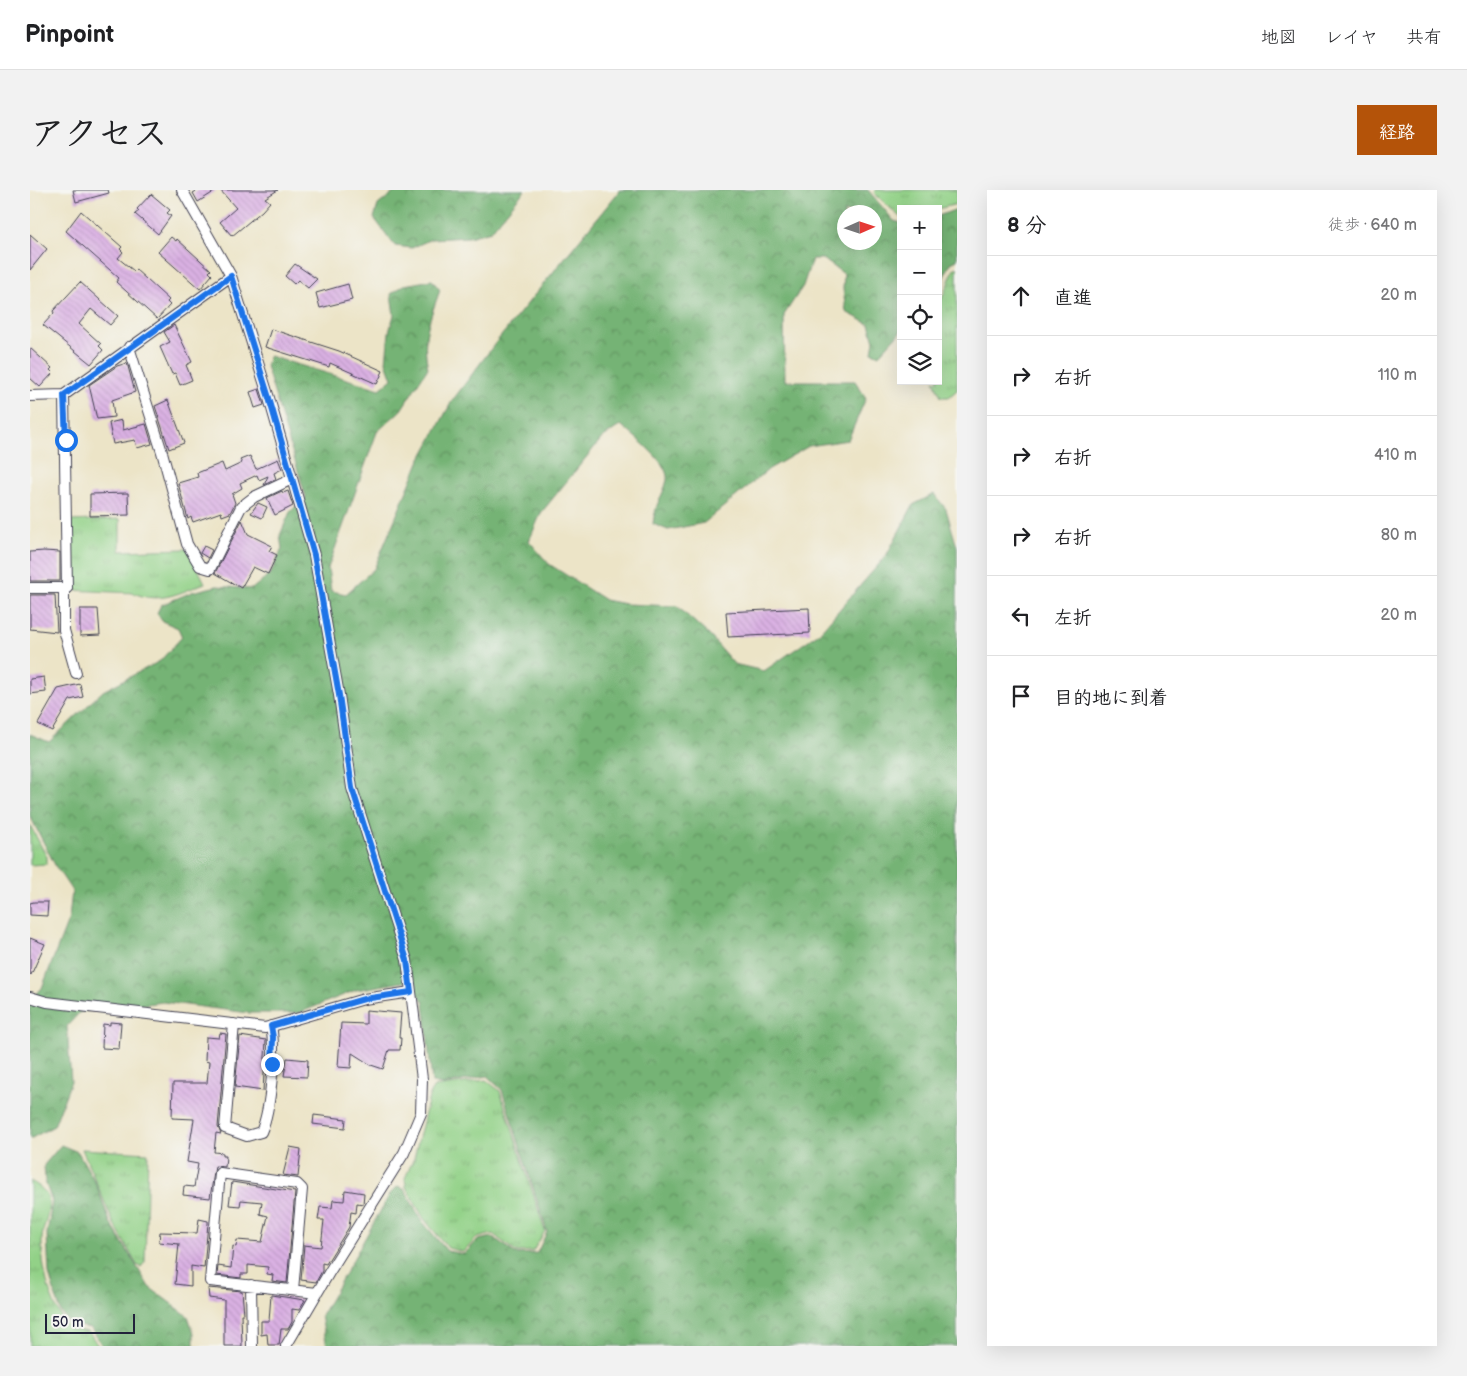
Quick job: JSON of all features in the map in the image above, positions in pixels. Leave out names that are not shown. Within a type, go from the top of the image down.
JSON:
[{"type":"street","points":[[182,190],[231,276],[314,555],[339,695],[352,788],[407,960],[422,1079],[421,1113],[404,1153],[286,1346]]},
{"type":"street","points":[[30,396],[64,395],[231,276]]},
{"type":"street","points":[[129,347],[162,452],[187,544],[200,566],[210,569],[241,507],[254,497],[292,479]]},
{"type":"street","points":[[30,588],[67,588],[64,395]]},
{"type":"street","points":[[64,588],[64,630],[76,672]]},
{"type":"street","points":[[30,997],[47,1002],[265,1028],[364,999],[411,992]]},
{"type":"street","points":[[234,1024],[225,1128],[247,1136],[261,1132],[265,1122],[272,1064],[273,1037],[271,1026]]},
{"type":"street","points":[[293,1290],[302,1189],[297,1184],[220,1174],[210,1281],[317,1293]]},
{"type":"street","points":[[250,1285],[252,1346]]},
{"type":"green space","points":[[397,190],[525,190],[491,231],[469,237],[431,239],[412,248],[395,246],[374,218],[378,205]]},
{"type":"green space","points":[[620,190],[868,190],[881,205],[837,205],[837,250],[882,250],[882,207],[894,221],[897,222],[897,335],[879,355],[872,352],[874,341],[869,324],[846,312],[843,289],[844,274],[823,259],[812,259],[803,286],[784,315],[785,381],[855,381],[866,398],[848,440],[809,446],[769,469],[704,523],[668,530],[653,524],[655,510],[667,480],[663,466],[650,450],[621,425],[602,438],[541,513],[529,541],[549,564],[605,600],[625,604],[677,606],[710,636],[734,664],[764,671],[819,633],[886,556],[913,505],[934,494],[946,509],[957,547],[957,1346],[327,1346],[321,1316],[390,1194],[398,1186],[405,1190],[422,1221],[447,1251],[464,1254],[478,1240],[493,1237],[516,1254],[537,1253],[547,1232],[502,1090],[487,1076],[442,1085],[432,1083],[424,1002],[408,981],[356,990],[299,1013],[249,1013],[163,1002],[80,1012],[67,1026],[71,1081],[54,1126],[30,1139],[30,1001],[42,988],[69,918],[72,891],[56,867],[30,816],[30,734],[49,742],[103,691],[160,661],[182,637],[178,628],[162,621],[157,613],[161,605],[192,592],[217,586],[252,589],[271,573],[282,549],[280,535],[290,512],[306,497],[266,366],[269,356],[380,389],[392,379],[386,362],[389,332],[394,315],[391,294],[404,285],[432,280],[440,290],[426,337],[428,368],[401,410],[377,432],[328,568],[331,591],[346,594],[374,569],[419,462],[452,401],[497,341]]},
{"type":"green space","points":[[875,190],[957,190],[957,204],[942,208],[942,205],[897,205],[897,214],[874,193]]},
{"type":"green space","points":[[957,209],[957,260],[951,263],[942,280],[942,250],[942,215]]},
{"type":"green space","points":[[957,267],[957,390],[949,397],[941,397],[936,385],[942,385],[942,298],[954,269]]},
{"type":"green space","points":[[120,519],[120,551],[186,549],[189,551],[205,583],[170,596],[152,598],[134,593],[69,590],[69,521]]},
{"type":"green space","points":[[30,825],[47,857],[47,864],[30,865]]},
{"type":"green space","points":[[486,1080],[500,1091],[545,1231],[533,1251],[516,1252],[493,1234],[477,1238],[463,1252],[448,1248],[424,1219],[406,1187],[405,1178],[414,1158],[430,1093],[434,1087]]},
{"type":"green space","points":[[61,1145],[78,1152],[96,1184],[110,1222],[149,1287],[188,1316],[194,1334],[194,1346],[102,1346],[91,1328],[72,1325],[61,1313],[49,1274],[47,1234],[52,1202],[45,1181],[44,1165]]},
{"type":"green space","points":[[82,1149],[148,1153],[145,1262],[141,1267],[137,1265],[113,1222]]},
{"type":"green space","points":[[30,1181],[43,1189],[49,1203],[42,1238],[42,1250],[45,1274],[52,1298],[63,1320],[70,1329],[89,1332],[98,1346],[30,1346]]},
{"type":"building","points":[[73,190],[108,190],[109,193],[76,202]]},
{"type":"building","points":[[198,190],[217,190],[198,202],[193,193]]},
{"type":"building","points":[[220,190],[278,190],[265,198],[270,202],[262,211],[232,236],[220,222],[236,208]]},
{"type":"building","points":[[151,194],[170,210],[167,213],[171,216],[158,234],[135,214],[139,211],[137,209]]},
{"type":"building","points":[[81,211],[122,247],[120,249],[123,252],[118,258],[134,271],[135,269],[169,300],[167,302],[170,305],[157,319],[116,282],[119,278],[66,231]]},
{"type":"building","points":[[30,234],[47,249],[30,270]]},
{"type":"building","points":[[171,237],[176,241],[177,239],[211,270],[209,272],[212,275],[200,289],[158,252]]},
{"type":"building","points":[[295,264],[317,279],[308,288],[298,280],[294,284],[285,276]]},
{"type":"building","points":[[80,282],[118,316],[110,325],[91,309],[79,324],[101,344],[99,346],[103,350],[91,364],[43,325],[54,313],[53,311]]},
{"type":"building","points":[[348,284],[352,300],[320,308],[316,293]]},
{"type":"building","points":[[174,325],[192,362],[186,365],[192,380],[180,385],[175,373],[172,374],[160,347],[170,342],[164,332]]},
{"type":"building","points":[[271,329],[339,351],[383,371],[377,384],[330,363],[329,367],[265,347]]},
{"type":"building","points":[[30,348],[52,368],[50,370],[53,373],[40,387],[30,378]]},
{"type":"building","points":[[127,363],[135,392],[112,400],[114,417],[97,419],[89,385],[117,366]]},
{"type":"building","points":[[259,389],[264,405],[255,408],[250,392]]},
{"type":"building","points":[[168,400],[184,443],[169,449],[155,406]]},
{"type":"building","points":[[122,420],[123,430],[146,424],[152,444],[137,448],[135,440],[113,444],[109,423]]},
{"type":"building","points":[[250,456],[256,469],[278,459],[282,469],[274,473],[276,479],[264,485],[268,476],[259,480],[257,475],[240,483],[242,488],[232,494],[235,503],[230,513],[222,516],[221,512],[193,522],[191,517],[188,519],[178,483],[198,477],[197,473],[222,463],[225,471],[242,463],[240,460]]},
{"type":"building","points":[[282,491],[283,493],[288,491],[293,506],[275,515],[267,498]]},
{"type":"building","points":[[128,493],[129,515],[90,516],[90,494]]},
{"type":"building","points":[[258,503],[267,507],[262,518],[251,513]]},
{"type":"building","points":[[242,520],[248,534],[272,546],[269,551],[277,555],[268,574],[253,567],[241,588],[215,573]]},
{"type":"building","points":[[204,546],[212,550],[208,558],[200,553]]},
{"type":"building","points":[[30,552],[60,552],[60,581],[30,581]]},
{"type":"building","points":[[30,595],[55,595],[57,632],[30,629]]},
{"type":"building","points":[[809,608],[810,633],[728,637],[726,612]]},
{"type":"building","points":[[80,609],[98,609],[100,635],[80,636]]},
{"type":"building","points":[[44,677],[46,692],[30,694],[30,679]]},
{"type":"building","points":[[80,684],[83,697],[70,700],[52,731],[38,724],[58,689]]},
{"type":"building","points":[[48,902],[47,916],[30,915],[30,903]]},
{"type":"building","points":[[30,938],[45,944],[31,975],[30,974]]},
{"type":"building","points":[[366,1010],[401,1013],[400,1050],[389,1050],[383,1069],[371,1065],[352,1053],[351,1068],[338,1067],[341,1023],[366,1024]]},
{"type":"building","points":[[110,1022],[121,1023],[119,1049],[102,1048],[103,1024],[110,1025]]},
{"type":"building","points":[[220,1033],[226,1034],[218,1127],[221,1134],[216,1133],[214,1152],[223,1153],[223,1156],[226,1156],[225,1167],[215,1166],[210,1198],[183,1195],[184,1186],[194,1187],[198,1164],[187,1162],[194,1119],[172,1118],[173,1083],[207,1083],[209,1062],[205,1061],[206,1037],[219,1038]]},
{"type":"building","points":[[240,1036],[266,1040],[263,1091],[235,1087]]},
{"type":"building","points":[[287,1058],[308,1060],[307,1077],[284,1076]]},
{"type":"building","points":[[314,1115],[346,1119],[345,1128],[313,1124]]},
{"type":"building","points":[[290,1147],[301,1149],[298,1177],[283,1175]]},
{"type":"building","points":[[232,1182],[295,1192],[287,1283],[272,1281],[273,1275],[267,1274],[268,1267],[248,1265],[248,1274],[241,1274],[241,1278],[217,1275],[218,1266],[231,1268],[233,1246],[236,1247],[237,1240],[262,1242],[268,1216],[260,1214],[262,1202],[241,1200],[240,1206],[229,1205]]},
{"type":"building","points":[[345,1190],[364,1193],[363,1204],[357,1203],[356,1213],[351,1212],[349,1227],[326,1264],[322,1263],[322,1271],[316,1282],[301,1280],[304,1245],[321,1247],[324,1220],[318,1220],[320,1207],[332,1208],[333,1200],[344,1201]]},
{"type":"building","points":[[199,1219],[208,1221],[204,1268],[191,1266],[191,1286],[175,1284],[179,1244],[159,1242],[160,1232],[197,1233]]},
{"type":"building","points":[[208,1288],[242,1291],[244,1314],[241,1314],[242,1346],[224,1346],[224,1300],[209,1298]]},
{"type":"building","points":[[271,1295],[305,1300],[299,1310],[292,1309],[292,1322],[288,1329],[281,1329],[279,1345],[268,1345],[267,1334],[261,1335],[261,1321],[269,1321]]},
{"type":"route","points":[[66,440],[64,395],[231,276],[269,398],[314,555],[339,695],[352,788],[407,960],[411,992],[364,999],[271,1026],[273,1037],[272,1064]]}]
